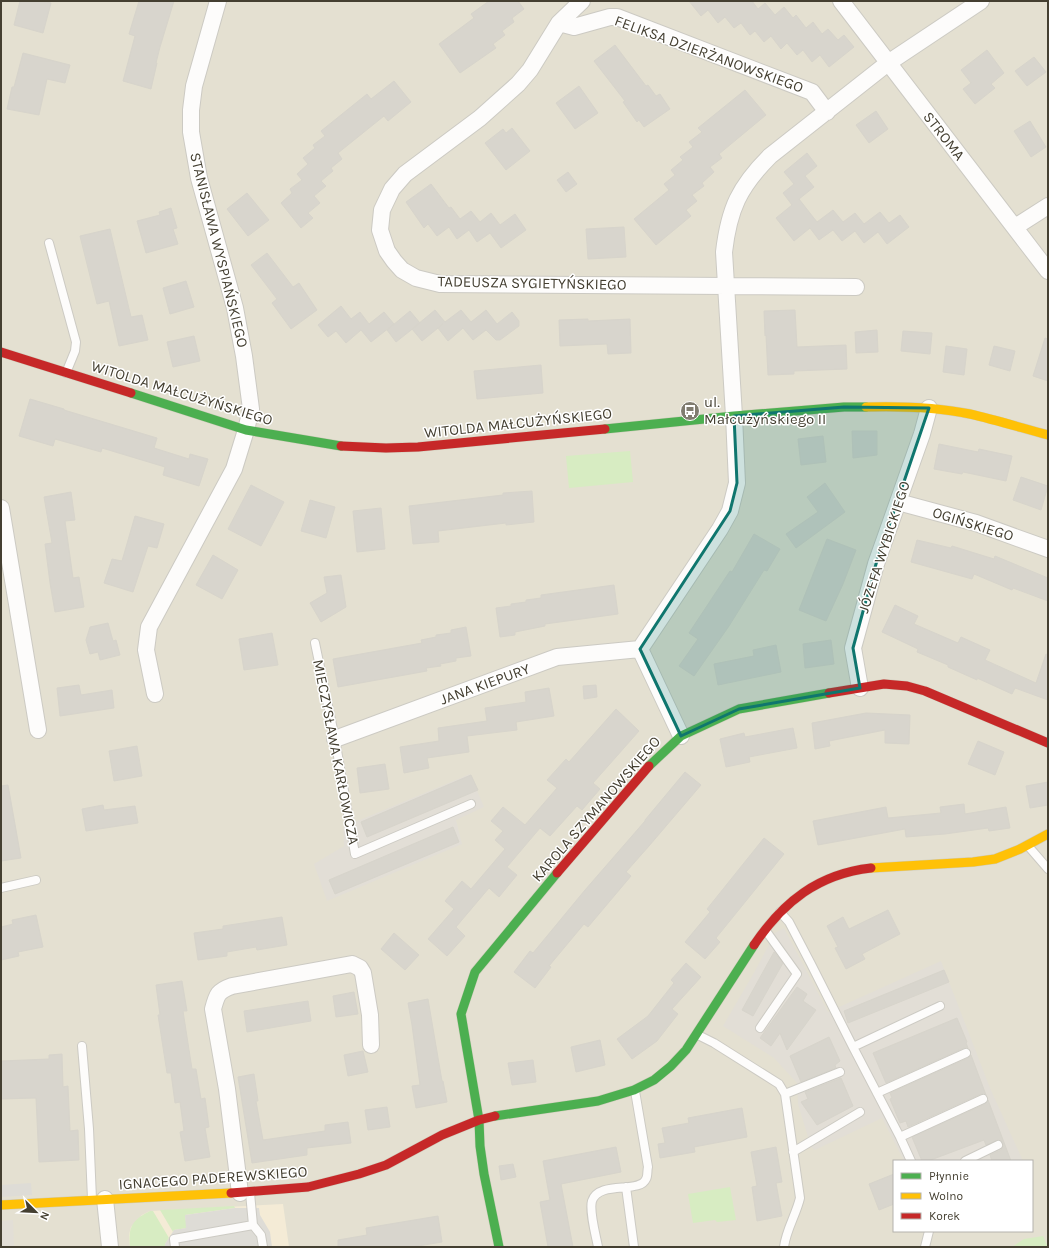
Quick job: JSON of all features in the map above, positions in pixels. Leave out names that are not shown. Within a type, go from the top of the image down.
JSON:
[{"type":"street","name":"STANISŁAWA WYSPIAŃSKIEGO","points":[[154,694],[146,650],[149,627],[234,469],[251,409],[244,356],[235,308],[199,178],[191,132],[191,110],[194,86],[218,1]]},
{"type":"street","name":"TADEUSZA SYGIETYŃSKIEGO","points":[[582,1],[559,24],[530,70],[518,84],[480,118],[405,174],[392,189],[382,210],[380,230],[387,251],[402,270],[416,278],[440,284],[856,287]]},
{"type":"street","name":"STROMA","points":[[841,1],[1048,271]]},
{"type":"street","points":[[681,736],[640,649],[720,529],[730,511],[737,483],[724,252],[730,217],[739,194],[754,173],[770,156],[888,64],[981,1]]},
{"type":"street","name":"FELIKSA DZIERŻANOWSKIEGO","points":[[559,24],[574,27],[610,17],[617,17],[812,92],[827,112]]},
{"type":"street","points":[[1015,227],[1048,206]]},
{"type":"street","name":"WITOLDA MAŁCUŻYŃSKIEGO","points":[[1,352],[246,430],[334,446],[386,448],[418,447],[734,416],[844,407],[890,406],[929,408],[970,414],[1048,435]]},
{"type":"street","name":"JÓZEFA WYBICKIEGO","points":[[860,688],[853,648],[876,564],[922,434],[929,408]]},
{"type":"street","name":"OGIŃSKIEGO","points":[[898,502],[976,523],[1048,549]]},
{"type":"street","points":[[1,508],[38,730]]},
{"type":"street","name":"JANA KIEPURY","points":[[335,739],[558,657],[640,649]]},
{"type":"street","name":"KAROLA SZYMANOWSKIEGO","points":[[499,1247],[484,1174],[480,1146],[479,1120],[461,1014],[475,972],[572,856],[646,770],[667,748],[681,736],[739,709],[884,684],[907,686],[925,691],[1048,743]]},
{"type":"street","name":"IGNACEGO PADEREWSKIEGO","points":[[1,1205],[245,1193],[308,1187],[359,1174],[386,1165],[442,1135],[479,1120],[506,1114],[598,1101],[634,1090],[654,1080],[671,1066],[686,1050],[765,929],[779,912],[796,897],[814,885],[834,876],[854,870],[977,861],[1001,857],[1028,846],[1048,834]]},
{"type":"street","points":[[245,1193],[213,1009],[216,998],[222,990],[232,986],[352,964],[360,968],[363,973],[370,1016],[371,1045]]},
{"type":"street","points":[[99,1199],[110,1247]]},
{"type":"lane","points":[[49,243],[76,342],[75,351],[66,372]]},
{"type":"lane","name":"MIECZYSŁAWA KARŁOWICZA","points":[[315,643],[335,739],[355,854],[472,804]]},
{"type":"lane","points":[[1028,846],[1048,869]]},
{"type":"lane","points":[[1,888],[36,880]]},
{"type":"lane","points":[[779,912],[788,922],[804,950],[911,1160]]},
{"type":"lane","points":[[760,1028],[797,974],[765,929]]},
{"type":"lane","points":[[853,1047],[940,1006]]},
{"type":"lane","points":[[697,1034],[779,1084],[785,1094],[800,1198],[798,1207],[789,1226],[784,1247]]},
{"type":"lane","points":[[82,1046],[89,1129],[99,1199]]},
{"type":"lane","points":[[877,1093],[966,1053]]},
{"type":"lane","points":[[785,1094],[840,1072]]},
{"type":"lane","points":[[598,1247],[592,1216],[592,1202],[596,1195],[605,1190],[641,1184],[646,1179],[648,1167],[634,1090]]},
{"type":"lane","points":[[900,1137],[983,1099]]},
{"type":"lane","points":[[793,1152],[860,1112]]},
{"type":"lane","points":[[967,1160],[998,1145]]},
{"type":"lane","points":[[626,1187],[634,1247]]},
{"type":"lane","points":[[245,1193],[253,1225],[261,1235],[263,1247]]},
{"type":"lane","points":[[175,1247],[174,1239],[253,1225]]},
{"type":"lane","points":[[926,1247],[929,1232]]},
{"type":"highlighted area","points":[[844,407],[929,408],[876,564],[853,648],[860,688],[739,709],[681,736],[640,649],[730,511],[737,483],[734,416]]},
{"type":"shaded area","points":[[1,1],[1048,1],[1048,1247],[1,1247]]},
{"type":"shaded area","points":[[470,774],[484,807],[456,820],[462,844],[327,901],[314,864],[344,846],[343,827]]},
{"type":"shaded area","points":[[784,928],[828,1012],[941,961],[990,1088],[1023,1160],[903,1160],[882,1118],[815,1150],[811,1147],[798,1104],[797,1083],[774,1058],[723,1026],[775,933]]},
{"type":"shaded area","points":[[31,1183],[32,1195],[1,1197],[1,1185]]},
{"type":"shaded area","points":[[283,1204],[289,1247],[130,1247],[129,1235],[131,1227],[142,1215],[150,1211]]},
{"type":"shaded area","points":[[235,1208],[259,1208],[260,1215],[270,1232],[272,1247],[165,1247],[165,1244],[174,1230],[186,1228],[185,1215]]},
{"type":"shaded area","points":[[13,1220],[14,1247],[1,1247],[1,1221]]},
{"type":"green space","points":[[630,451],[633,482],[569,488],[566,456]]},
{"type":"green space","points":[[730,1187],[736,1220],[717,1222],[715,1220],[693,1223],[688,1194]]},
{"type":"green space","points":[[234,1206],[235,1208],[185,1215],[187,1228],[174,1230],[173,1232],[160,1210]]},
{"type":"green space","points":[[153,1211],[169,1238],[165,1244],[165,1247],[130,1247],[132,1225],[144,1214]]},
{"type":"green space","points":[[1043,1236],[1048,1247],[1012,1247],[1024,1239]]},
{"type":"building","points":[[20,1],[42,1],[51,3],[43,33],[14,25]]},
{"type":"building","points":[[139,1],[174,1],[160,47],[151,89],[123,81],[135,36],[129,34]]},
{"type":"building","points":[[489,1],[518,1],[524,9],[512,18],[514,22],[502,31],[505,35],[493,44],[496,48],[460,73],[439,44],[474,18],[471,14]]},
{"type":"building","points":[[689,1],[752,1],[758,9],[765,3],[775,15],[784,7],[793,18],[796,15],[806,28],[813,22],[822,34],[828,29],[838,40],[844,35],[854,47],[829,67],[820,55],[812,62],[803,50],[797,55],[787,43],[781,49],[771,36],[764,42],[755,31],[750,35],[741,23],[734,28],[725,17],[718,23],[708,10],[701,16]]},
{"type":"building","points":[[615,45],[646,86],[648,85],[656,96],[660,94],[670,109],[644,127],[639,120],[637,122],[623,102],[625,101],[594,61]]},
{"type":"building","points":[[987,50],[1004,73],[991,84],[995,88],[975,104],[963,89],[971,83],[961,70]]},
{"type":"building","points":[[23,53],[70,65],[65,83],[47,79],[39,115],[7,109],[12,87],[14,87]]},
{"type":"building","points":[[1034,57],[1046,72],[1027,86],[1015,71]]},
{"type":"building","points":[[394,81],[411,102],[388,121],[384,116],[338,153],[342,159],[331,168],[333,171],[321,181],[326,186],[314,196],[320,203],[308,213],[313,218],[301,228],[281,203],[292,193],[290,189],[302,180],[297,174],[308,164],[303,158],[315,148],[313,145],[325,136],[321,131],[367,94],[371,99]]},
{"type":"building","points":[[579,86],[598,113],[575,129],[556,103]]},
{"type":"building","points":[[745,90],[766,115],[719,154],[722,158],[710,167],[714,172],[702,183],[704,186],[692,195],[697,201],[686,210],[691,216],[656,245],[634,219],[669,190],[664,184],[675,175],[671,170],[683,160],[680,157],[693,147],[689,142],[702,132],[698,128]]},
{"type":"building","points":[[876,111],[888,129],[869,143],[856,125]]},
{"type":"building","points":[[1030,121],[1046,147],[1031,157],[1014,131]]},
{"type":"building","points":[[512,128],[530,151],[506,170],[485,143],[503,129],[506,133]]},
{"type":"building","points":[[807,153],[817,166],[805,176],[814,187],[799,199],[817,222],[833,210],[843,222],[855,213],[864,224],[880,212],[889,223],[900,215],[909,227],[887,244],[878,232],[864,243],[855,231],[842,241],[833,230],[819,240],[810,228],[794,241],[776,218],[792,205],[783,193],[794,184],[784,172]]},
{"type":"building","points":[[568,172],[577,184],[566,192],[557,180]]},
{"type":"building","points":[[431,184],[449,208],[451,207],[460,219],[471,211],[480,222],[491,213],[500,225],[515,214],[526,230],[501,248],[490,233],[477,242],[469,230],[457,239],[449,227],[437,236],[428,224],[424,228],[406,202]]},
{"type":"building","points":[[247,193],[269,220],[248,236],[227,209]]},
{"type":"building","points":[[171,208],[177,228],[173,229],[178,244],[146,253],[137,221],[160,215],[159,212]]},
{"type":"building","points":[[624,227],[626,257],[588,259],[586,229]]},
{"type":"building","points":[[110,229],[131,317],[142,315],[148,340],[119,346],[109,301],[97,304],[80,236]]},
{"type":"building","points":[[267,253],[293,287],[299,283],[317,310],[291,329],[272,303],[277,299],[251,265]]},
{"type":"building","points":[[186,281],[194,307],[170,314],[163,288]]},
{"type":"building","points":[[341,306],[351,319],[360,312],[369,324],[384,312],[394,324],[371,342],[361,330],[346,343],[336,331],[328,337],[318,325]]},
{"type":"building","points":[[435,310],[445,322],[461,310],[471,322],[486,310],[497,324],[512,312],[519,321],[519,326],[500,340],[496,340],[486,330],[473,340],[463,328],[448,341],[438,328],[422,341],[412,329]]},
{"type":"building","points":[[795,310],[797,347],[846,345],[847,369],[794,371],[794,374],[768,375],[764,311]]},
{"type":"building","points":[[410,311],[420,323],[396,342],[387,330]]},
{"type":"building","points":[[588,319],[588,321],[630,319],[631,353],[608,354],[607,344],[560,346],[559,320]]},
{"type":"building","points":[[877,330],[878,352],[856,353],[855,332]]},
{"type":"building","points":[[903,331],[932,333],[930,354],[901,351]]},
{"type":"building","points":[[194,336],[200,361],[173,367],[167,342]]},
{"type":"building","points":[[1045,338],[1048,339],[1048,381],[1033,376]]},
{"type":"building","points":[[946,346],[967,349],[964,375],[943,372]]},
{"type":"building","points":[[994,346],[1015,351],[1010,371],[989,365]]},
{"type":"building","points":[[541,365],[543,393],[477,399],[474,371]]},
{"type":"building","points":[[30,399],[157,438],[154,448],[189,459],[190,454],[208,459],[199,486],[163,475],[165,467],[102,448],[101,452],[55,439],[53,446],[19,436]]},
{"type":"building","points":[[852,431],[877,431],[877,455],[853,458]]},
{"type":"building","points":[[823,436],[826,462],[801,465],[798,439]]},
{"type":"building","points":[[939,444],[978,452],[979,449],[1012,456],[1006,481],[963,472],[962,474],[934,469]]},
{"type":"building","points":[[1021,477],[1048,486],[1041,510],[1013,500]]},
{"type":"building","points":[[825,483],[845,512],[796,548],[786,534],[818,512],[807,497]]},
{"type":"building","points":[[251,485],[284,502],[261,546],[228,529]]},
{"type":"building","points":[[532,491],[534,522],[506,525],[506,523],[438,531],[439,542],[413,544],[409,506],[503,495],[503,493]]},
{"type":"building","points":[[71,492],[75,520],[65,521],[73,578],[79,577],[84,607],[55,612],[45,544],[52,543],[44,497]]},
{"type":"building","points":[[310,500],[335,507],[326,538],[301,531]]},
{"type":"building","points":[[381,508],[385,549],[357,552],[353,511]]},
{"type":"building","points":[[135,516],[164,524],[157,548],[148,546],[133,592],[104,583],[112,559],[122,561]]},
{"type":"building","points":[[754,534],[780,549],[767,571],[764,570],[729,626],[694,676],[679,666],[698,639],[689,633],[730,571],[732,572]]},
{"type":"building","points":[[827,539],[856,550],[843,584],[826,621],[799,610]]},
{"type":"building","points":[[917,540],[951,548],[952,546],[994,559],[995,556],[1048,578],[1048,601],[1013,588],[1012,590],[974,574],[972,579],[911,562]]},
{"type":"building","points":[[213,555],[238,570],[222,599],[196,585]]},
{"type":"building","points":[[341,575],[346,607],[321,622],[310,603],[327,593],[324,577]]},
{"type":"building","points":[[614,585],[618,614],[545,624],[545,626],[515,632],[515,635],[500,637],[496,608],[526,602],[526,600],[541,598],[541,595]]},
{"type":"building","points":[[895,605],[918,616],[914,624],[958,643],[961,637],[990,650],[985,660],[1036,683],[1046,654],[1048,655],[1048,700],[1015,688],[1012,694],[977,678],[977,680],[948,667],[948,665],[917,652],[918,649],[882,632]]},
{"type":"building","points":[[108,623],[113,641],[116,640],[120,655],[100,660],[98,652],[90,654],[86,640],[90,627]]},
{"type":"building","points":[[466,627],[471,656],[456,658],[456,661],[440,664],[441,666],[426,668],[427,671],[338,687],[333,659],[422,643],[421,640],[436,637],[436,635],[451,633],[451,630]]},
{"type":"building","points":[[272,633],[278,665],[244,670],[239,639]]},
{"type":"building","points":[[831,640],[834,664],[805,668],[803,644]]},
{"type":"building","points":[[776,645],[781,672],[718,685],[714,664],[754,656],[753,650]]},
{"type":"building","points":[[79,685],[81,695],[112,690],[114,708],[60,716],[57,688]]},
{"type":"building","points":[[596,685],[597,697],[584,699],[583,686]]},
{"type":"building","points":[[549,688],[554,716],[516,722],[517,730],[467,736],[469,752],[427,758],[429,768],[404,773],[400,747],[439,741],[438,728],[487,721],[485,708],[526,702],[525,692]]},
{"type":"building","points":[[616,709],[639,731],[593,783],[600,789],[582,810],[577,806],[550,836],[540,828],[507,867],[517,875],[499,897],[489,888],[456,927],[465,936],[447,956],[428,939],[454,909],[445,901],[462,881],[471,889],[505,849],[495,840],[503,831],[491,821],[503,807],[525,825],[557,788],[547,780],[566,759],[569,762]]},
{"type":"building","points":[[866,713],[910,715],[909,744],[885,743],[885,730],[829,741],[830,746],[815,749],[812,723]]},
{"type":"building","points":[[793,728],[797,748],[749,757],[750,762],[726,767],[720,739],[744,733],[745,737]]},
{"type":"building","points":[[978,741],[1004,752],[995,775],[968,764]]},
{"type":"building","points":[[137,746],[142,776],[114,781],[109,751]]},
{"type":"building","points":[[385,764],[389,789],[360,793],[357,768]]},
{"type":"building","points":[[685,772],[701,785],[626,872],[631,876],[588,927],[584,924],[549,966],[551,967],[535,988],[514,972],[530,951],[533,953]]},
{"type":"building","points":[[471,775],[478,790],[367,837],[361,822]]},
{"type":"building","points":[[1048,782],[1048,805],[1030,808],[1026,786]]},
{"type":"building","points":[[8,785],[21,858],[1,861],[1,786]]},
{"type":"building","points":[[964,804],[965,814],[1006,807],[1010,828],[989,831],[988,828],[945,834],[906,837],[905,829],[818,845],[813,821],[886,807],[888,818],[941,813],[940,807]]},
{"type":"building","points":[[103,805],[104,810],[135,806],[138,823],[86,831],[82,809]]},
{"type":"building","points":[[453,827],[459,842],[335,894],[329,880]]},
{"type":"building","points":[[764,838],[784,854],[716,938],[720,942],[705,959],[685,942],[710,912],[707,909]]},
{"type":"building","points":[[888,910],[900,934],[862,954],[865,959],[846,969],[835,948],[838,947],[827,926],[843,917],[849,929]]},
{"type":"building","points":[[36,915],[43,947],[18,952],[19,956],[1,960],[1,927],[13,924],[12,920]]},
{"type":"building","points":[[282,917],[287,945],[257,950],[256,947],[227,952],[227,956],[198,960],[194,933],[223,929],[223,926]]},
{"type":"building","points":[[394,933],[419,955],[405,970],[381,949]]},
{"type":"building","points":[[774,952],[783,963],[753,1016],[742,1010]]},
{"type":"building","points":[[686,963],[701,977],[672,1009],[678,1014],[657,1041],[632,1059],[617,1039],[648,1016],[674,983],[671,980]]},
{"type":"building","points":[[944,970],[949,982],[848,1023],[844,1011]]},
{"type":"building","points":[[182,981],[187,1011],[183,1011],[192,1069],[196,1069],[201,1099],[205,1098],[209,1127],[205,1128],[210,1157],[185,1161],[180,1132],[184,1131],[180,1102],[175,1103],[171,1073],[167,1073],[158,1015],[160,1015],[156,985]]},
{"type":"building","points":[[797,987],[807,994],[803,1001],[816,1010],[787,1050],[780,1033],[771,1046],[760,1038]]},
{"type":"building","points":[[354,992],[358,1014],[336,1017],[333,996]]},
{"type":"building","points":[[428,999],[447,1102],[416,1108],[412,1086],[420,1085],[408,1003]]},
{"type":"building","points":[[308,1001],[311,1021],[247,1032],[244,1011]]},
{"type":"building","points":[[957,1018],[968,1048],[964,1048],[886,1083],[873,1053]]},
{"type":"building","points":[[829,1037],[840,1061],[835,1065],[836,1068],[801,1082],[790,1056]]},
{"type":"building","points":[[600,1040],[605,1065],[576,1072],[571,1047]]},
{"type":"building","points":[[363,1051],[368,1072],[348,1076],[344,1055]]},
{"type":"building","points":[[62,1054],[63,1087],[68,1086],[70,1131],[78,1130],[79,1160],[39,1162],[36,1098],[1,1099],[1,1061],[49,1059],[49,1055]]},
{"type":"building","points":[[971,1055],[986,1095],[981,1094],[908,1127],[906,1121],[900,1123],[890,1099],[892,1098],[890,1093],[968,1058]]},
{"type":"building","points":[[533,1060],[536,1082],[512,1085],[508,1063]]},
{"type":"building","points":[[254,1074],[258,1101],[256,1101],[263,1140],[325,1131],[325,1125],[348,1122],[351,1143],[307,1148],[307,1155],[252,1163],[238,1077]]},
{"type":"building","points":[[841,1078],[853,1106],[817,1125],[801,1102],[808,1099],[805,1092]]},
{"type":"building","points":[[988,1100],[1011,1160],[992,1160],[990,1155],[1001,1150],[1003,1142],[998,1140],[986,1145],[984,1140],[931,1160],[922,1160],[912,1137],[985,1104]]},
{"type":"building","points":[[387,1107],[390,1127],[368,1130],[365,1110]]},
{"type":"building","points":[[742,1108],[747,1137],[694,1147],[695,1152],[660,1158],[658,1144],[665,1143],[662,1128],[689,1123],[688,1118]]},
{"type":"building","points":[[616,1147],[621,1172],[561,1184],[573,1247],[548,1247],[540,1202],[550,1200],[543,1161]]},
{"type":"building","points":[[776,1147],[782,1182],[776,1183],[782,1216],[757,1221],[752,1187],[757,1186],[751,1152]]},
{"type":"building","points":[[513,1164],[516,1177],[501,1180],[499,1166]]},
{"type":"building","points":[[893,1174],[893,1204],[879,1210],[869,1184]]},
{"type":"building","points":[[438,1216],[442,1242],[412,1247],[338,1247],[338,1240],[367,1235],[366,1228]]},
{"type":"traffic: fast","points":[[131,393],[246,430],[341,446]]},
{"type":"traffic: fast","points":[[605,429],[734,416],[844,407],[866,407]]},
{"type":"traffic: fast","points":[[649,766],[681,736],[739,709],[829,693]]},
{"type":"traffic: fast","points":[[499,1247],[484,1174],[480,1146],[479,1120],[461,1014],[475,972],[557,873]]},
{"type":"traffic: fast","points":[[495,1116],[598,1101],[634,1090],[654,1080],[671,1066],[686,1050],[754,945]]},
{"type":"traffic: slow","points":[[866,407],[944,410],[970,414],[1048,435]]},
{"type":"traffic: slow","points":[[871,868],[973,862],[995,859],[1020,849],[1048,834]]},
{"type":"traffic: slow","points":[[1,1205],[231,1193]]},
{"type":"traffic: jam","points":[[1,352],[131,393]]},
{"type":"traffic: jam","points":[[341,446],[386,448],[418,447],[605,429]]},
{"type":"traffic: jam","points":[[829,693],[884,684],[907,686],[925,691],[1048,743]]},
{"type":"traffic: jam","points":[[557,873],[649,766]]},
{"type":"traffic: jam","points":[[754,945],[777,916],[790,903],[804,893],[818,884],[834,877],[852,871],[871,868]]},
{"type":"traffic: jam","points":[[231,1193],[308,1187],[359,1174],[386,1165],[442,1135],[479,1120],[495,1116]]},
{"type":"place","name":"ul. Małcużyńskiego II","points":[[690,411]]}]
